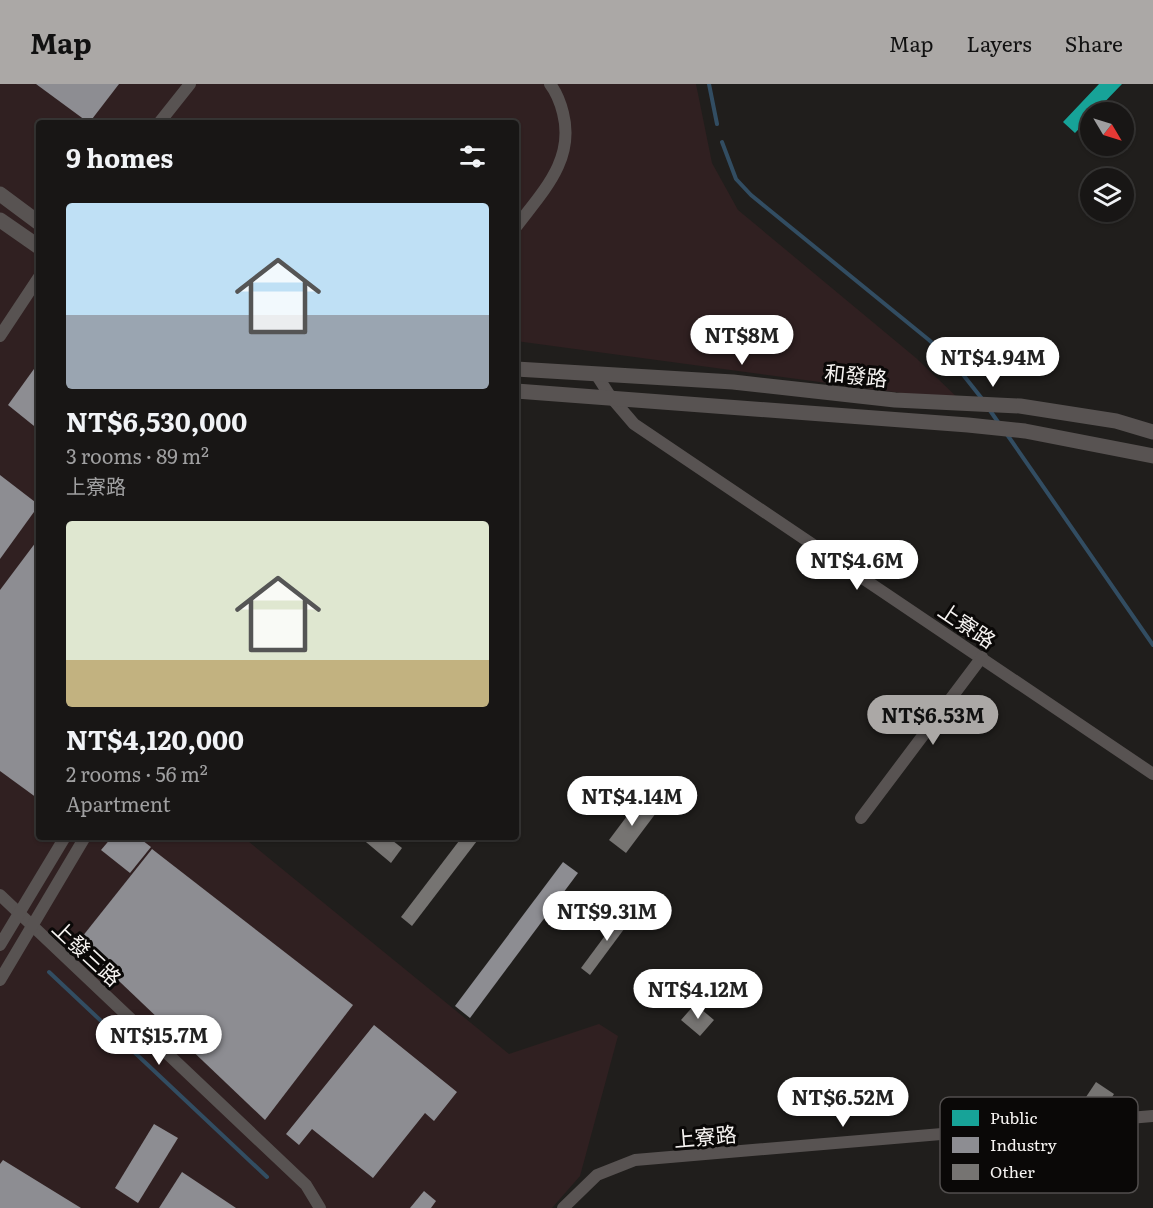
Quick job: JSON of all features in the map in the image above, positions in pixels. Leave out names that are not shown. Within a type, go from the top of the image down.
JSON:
[{"type":"street","points":[[161,120],[190,84]]},
{"type":"street","points":[[519,223],[558,171],[566,148],[567,128],[558,94],[549,84]]},
{"type":"street","points":[[0,194],[36,221]]},
{"type":"street","points":[[0,220],[36,245]]},
{"type":"street","points":[[0,336],[36,282]]},
{"type":"street","name":"和發路","points":[[519,369],[733,382],[895,400],[1020,406],[1116,421],[1153,432]]},
{"type":"street","name":"上寮路","points":[[596,374],[610,396],[634,424],[1153,774]]},
{"type":"street","name":"和發路","points":[[519,391],[610,396],[968,425],[1025,431],[1153,456]]},
{"type":"street","points":[[861,818],[982,657]]},
{"type":"street","points":[[0,945],[62,840]]},
{"type":"street","points":[[0,980],[83,840]]},
{"type":"street","name":"上發三路","points":[[0,895],[306,1185],[320,1208]]},
{"type":"street","name":"上寮路","points":[[1138,1117],[1153,1116]]},
{"type":"street","name":"上寮路","points":[[563,1208],[597,1175],[635,1160],[940,1134]]},
{"type":"shaded area","points":[[0,84],[696,84],[712,163],[738,210],[916,358],[961,401],[519,341],[519,120],[36,120],[36,840],[247,840],[509,1054],[599,1024],[618,1036],[580,1176],[552,1208],[0,1208]]},
{"type":"building: Public","points":[[1099,84],[1122,84],[1105,102],[1082,102]]},
{"type":"building: Public","points":[[1080,104],[1080,128],[1075,133],[1063,122]]},
{"type":"building: Industry","points":[[36,84],[119,84],[91,120],[85,120]]},
{"type":"building: Industry","points":[[36,366],[36,428],[8,405]]},
{"type":"building: Industry","points":[[0,475],[36,503],[36,509],[0,559]]},
{"type":"building: Industry","points":[[36,542],[36,797],[0,771],[0,590]]},
{"type":"building: Industry","points":[[109,840],[142,840],[151,847],[130,873],[101,850]]},
{"type":"building: Industry","points":[[152,849],[353,1005],[265,1120],[78,942]]},
{"type":"building: Industry","points":[[563,862],[578,873],[470,1018],[455,1006]]},
{"type":"building: Industry","points":[[374,1025],[457,1092],[434,1121],[425,1113],[373,1178],[312,1129],[299,1145],[286,1134]]},
{"type":"building: Industry","points":[[154,1124],[178,1138],[138,1203],[115,1188]]},
{"type":"building: Industry","points":[[3,1160],[81,1208],[0,1208],[0,1164]]},
{"type":"building: Industry","points":[[182,1172],[236,1208],[159,1208]]},
{"type":"building: Industry","points":[[424,1191],[436,1201],[431,1208],[410,1208]]},
{"type":"building: Other","points":[[639,800],[656,813],[626,853],[609,840]]},
{"type":"building: Other","points":[[364,840],[392,840],[402,848],[391,863]]},
{"type":"building: Other","points":[[460,840],[478,840],[412,926],[401,917]]},
{"type":"building: Other","points":[[624,910],[633,917],[590,975],[581,968]]},
{"type":"building: Other","points":[[695,1004],[714,1020],[700,1036],[681,1020]]},
{"type":"building: Other","points":[[1096,1082],[1114,1094],[1112,1097],[1086,1097]]},
{"type":"waterway","points":[[709,84],[717,124]]},
{"type":"waterway","points":[[722,142],[736,179],[751,195],[929,340],[953,362],[983,400]]},
{"type":"waterway","points":[[989,409],[1000,425]]},
{"type":"waterway","points":[[1006,433],[1153,645]]},
{"type":"waterway","points":[[49,972],[267,1177]]}]
